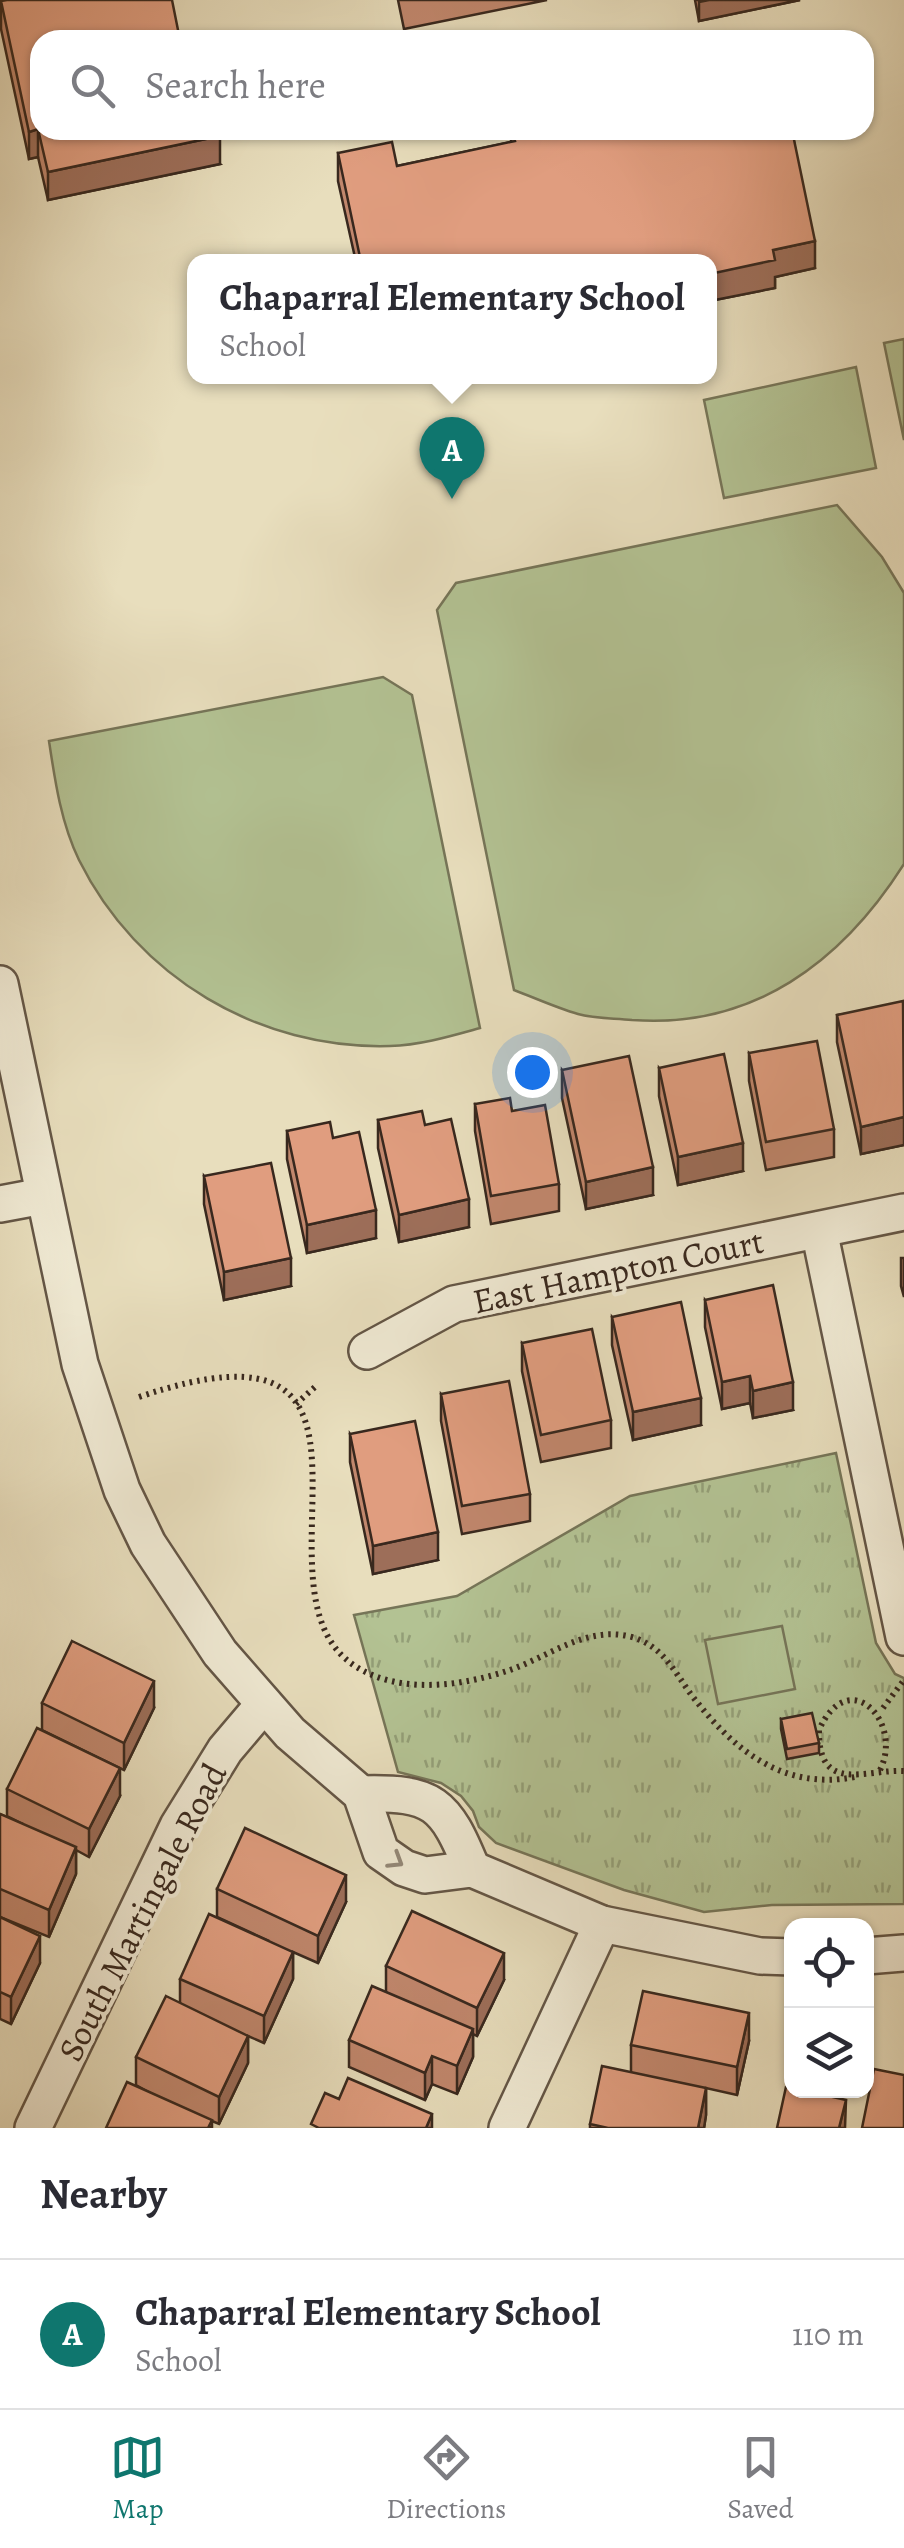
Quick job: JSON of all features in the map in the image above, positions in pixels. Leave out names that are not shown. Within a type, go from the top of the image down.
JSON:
[{"type":"street","points":[[0,984],[80,1364],[96,1419],[122,1490],[148,1544],[220,1653],[290,1733],[361,1794],[381,1852],[404,1868],[425,1875],[472,1869],[602,1924],[760,1956],[784,1957]]},
{"type":"street","points":[[0,1204],[43,1196]]},
{"type":"street","name":"East Hampton Court","points":[[367,1352],[454,1304],[904,1212]]},
{"type":"street","points":[[819,1230],[904,1636]]},
{"type":"street","name":"South Martingale Road","points":[[34,2128],[178,1826],[225,1750],[264,1704]]},
{"type":"street","points":[[361,1794],[422,1798],[445,1813],[472,1869]]},
{"type":"street","points":[[507,2128],[602,1924]]},
{"type":"street","points":[[874,1955],[904,1953]]},
{"type":"path","points":[[139,1397],[182,1382],[226,1375],[260,1380],[284,1391],[296,1404],[311,1438],[314,1459],[312,1558],[318,1614],[332,1646],[357,1667],[387,1680],[443,1684],[509,1670],[589,1636],[630,1636],[660,1651],[720,1729],[756,1757],[804,1781],[827,1782],[880,1770],[904,1772]]},
{"type":"path","points":[[296,1404],[316,1388]]},
{"type":"path","points":[[883,1708],[904,1680]]},
{"type":"path","points":[[855,1777],[830,1767],[823,1756],[819,1730],[833,1708],[845,1701],[858,1700],[883,1708],[890,1717]]},
{"type":"path","points":[[880,1770],[894,1752]]},
{"type":"green space","points":[[904,339],[904,440],[884,343]]},
{"type":"green space","points":[[856,367],[876,468],[724,498],[704,400]]},
{"type":"green space","points":[[837,505],[882,557],[904,593],[904,864],[852,931],[823,959],[755,1000],[717,1013],[676,1020],[598,1018],[570,1012],[514,990],[437,610],[456,583]]},
{"type":"green space","points":[[383,677],[412,695],[480,1028],[402,1045],[341,1044],[294,1035],[249,1020],[168,971],[134,939],[104,902],[79,860],[59,802],[49,741]]},
{"type":"green space","points":[[836,1453],[876,1643],[895,1674],[904,1678],[904,1904],[772,1905],[704,1912],[624,1890],[496,1843],[479,1827],[461,1796],[441,1783],[398,1772],[354,1615],[457,1596],[630,1496]]},
{"type":"green space","points":[[782,1626],[795,1689],[718,1704],[705,1640]]},
{"type":"building","points":[[172,0],[178,30],[30,30],[29,132],[1,1]]},
{"type":"building","points":[[41,140],[201,140],[48,172]]},
{"type":"building","points":[[794,140],[815,241],[773,250],[775,260],[717,272],[717,254],[359,254],[338,153],[392,142],[397,166],[515,141]]},
{"type":"building","points":[[903,1001],[904,1117],[861,1127],[837,1015]]},
{"type":"building","points":[[817,1041],[834,1129],[766,1142],[749,1053]]},
{"type":"building","points":[[724,1054],[743,1143],[678,1157],[659,1068]]},
{"type":"building","points":[[629,1056],[653,1167],[586,1182],[562,1070]]},
{"type":"building","points":[[510,1098],[512,1111],[545,1105],[559,1184],[491,1196],[475,1104]]},
{"type":"building","points":[[422,1111],[425,1125],[451,1119],[469,1199],[399,1215],[378,1120]]},
{"type":"building","points":[[330,1122],[333,1138],[359,1132],[376,1210],[307,1225],[287,1131]]},
{"type":"building","points":[[271,1163],[291,1258],[224,1272],[204,1176]]},
{"type":"building","points":[[773,1285],[793,1382],[753,1391],[750,1376],[722,1382],[705,1300]]},
{"type":"building","points":[[681,1302],[701,1398],[633,1412],[612,1317]]},
{"type":"building","points":[[592,1329],[611,1420],[541,1435],[522,1343]]},
{"type":"building","points":[[509,1381],[530,1494],[462,1506],[441,1394]]},
{"type":"building","points":[[415,1421],[438,1532],[373,1546],[350,1434]]},
{"type":"building","points":[[72,1641],[154,1681],[124,1743],[42,1703]]},
{"type":"building","points":[[812,1713],[819,1743],[787,1749],[781,1719]]},
{"type":"building","points":[[37,1728],[120,1768],[89,1829],[7,1789]]},
{"type":"building","points":[[0,1814],[76,1847],[49,1910],[0,1889]]},
{"type":"building","points":[[245,1828],[346,1875],[318,1936],[217,1889]]},
{"type":"building","points":[[412,1911],[504,1953],[477,2008],[386,1966]]},
{"type":"building","points":[[209,1914],[293,1952],[264,2016],[180,1979]]},
{"type":"building","points":[[0,1917],[40,1936],[11,1997],[0,1992]]},
{"type":"building","points":[[372,1986],[473,2029],[457,2066],[432,2056],[425,2073],[349,2040]]},
{"type":"building","points":[[643,1991],[749,2013],[737,2067],[631,2045]]},
{"type":"building","points":[[166,1996],[248,2036],[219,2097],[136,2057]]},
{"type":"building","points":[[602,2066],[706,2088],[698,2128],[608,2128],[590,2124]]},
{"type":"building","points":[[874,2069],[904,2075],[904,2128],[862,2128],[868,2098],[874,2098]]},
{"type":"building","points":[[348,2078],[432,2114],[426,2128],[319,2128],[311,2124],[325,2093],[339,2099]]},
{"type":"building","points":[[127,2082],[212,2120],[208,2128],[106,2128]]},
{"type":"building","points":[[784,2096],[846,2100],[839,2128],[777,2128]]},
{"type":"place","name":"Chaparral Elementary School","points":[[452,499]]}]
